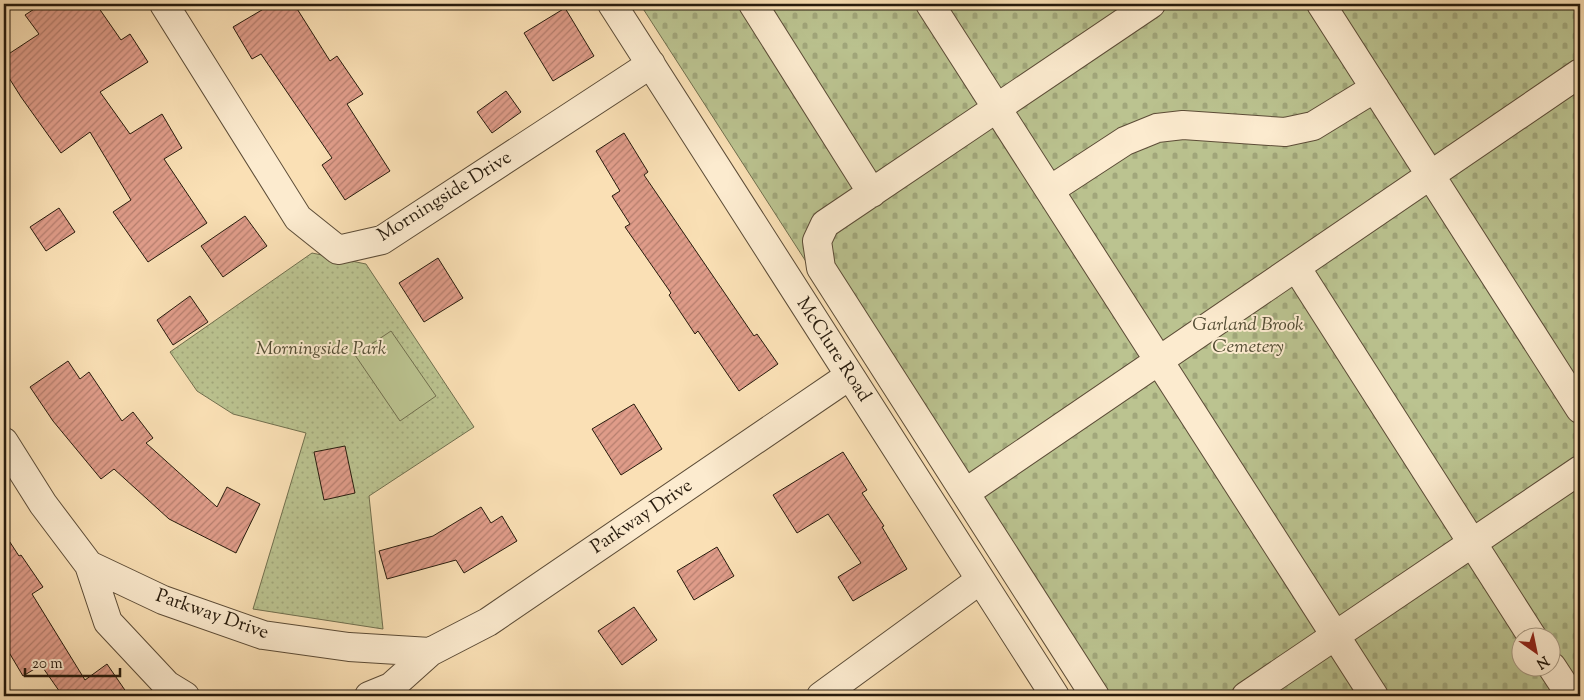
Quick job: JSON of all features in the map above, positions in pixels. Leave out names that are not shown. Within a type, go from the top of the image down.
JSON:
[{"type":"street","name":"Morningside Drive","points":[[164,4],[298,218],[338,250],[382,240],[650,64]]},
{"type":"street","name":"McClure Road","points":[[612,4],[1055,696]]},
{"type":"street","points":[[753,4],[872,193]]},
{"type":"street","points":[[930,4],[1374,696]]},
{"type":"street","points":[[1095,696],[821,268],[817,241],[825,224],[1151,4]]},
{"type":"street","points":[[1321,4],[1580,409]]},
{"type":"street","points":[[965,493],[1580,73]]},
{"type":"street","points":[[1050,190],[1125,141],[1157,128],[1183,125],[1285,132],[1313,126],[1375,88]]},
{"type":"street","points":[[1296,268],[1527,628]]},
{"type":"street","name":"Parkway Drive","points":[[369,696],[390,687],[430,652],[488,622],[849,376]]},
{"type":"street","name":"Parkway Drive","points":[[4,442],[43,504],[89,565],[108,622],[167,685],[185,696]]},
{"type":"street","points":[[1246,696],[1580,470]]},
{"type":"street","name":"Parkway Drive","points":[[89,565],[163,600],[263,636],[349,648],[430,652]]},
{"type":"street","points":[[833,693],[980,580]]},
{"type":"street","points":[[1559,678],[1570,696]]},
{"type":"green space","name":"Garland Brook Cemetery","points":[[640,4],[1580,4],[1580,696],[1086,696]]},
{"type":"green space","name":"Morningside Park","points":[[312,253],[366,264],[474,427],[369,496],[383,629],[253,609],[306,433],[233,414],[197,391],[170,352]]},
{"type":"green space","points":[[391,331],[436,396],[400,421],[355,355]]},
{"type":"building","points":[[42,4],[96,4],[121,40],[130,34],[148,62],[100,92],[130,134],[162,114],[182,148],[164,159],[207,223],[148,262],[113,212],[131,200],[90,132],[61,153],[4,70],[4,57],[39,34],[25,15]]},
{"type":"building","points":[[272,4],[294,4],[330,61],[337,56],[363,94],[347,104],[390,171],[345,200],[322,165],[332,158],[261,54],[252,59],[233,27]]},
{"type":"building","points":[[565,8],[594,56],[553,81],[524,33]]},
{"type":"building","points":[[506,91],[521,112],[492,133],[477,112]]},
{"type":"building","points":[[624,133],[648,172],[644,175],[754,336],[757,334],[778,364],[739,391],[698,331],[695,334],[669,295],[671,293],[625,227],[630,224],[612,196],[620,191],[596,151]]},
{"type":"building","points":[[59,208],[75,232],[46,251],[30,227]]},
{"type":"building","points":[[245,216],[267,246],[223,277],[201,246]]},
{"type":"building","points":[[438,258],[463,298],[424,322],[399,283]]},
{"type":"building","points":[[190,296],[208,322],[173,345],[157,320]]},
{"type":"building","points":[[68,361],[80,379],[89,372],[122,421],[133,412],[153,438],[146,443],[217,507],[227,487],[260,504],[236,553],[169,519],[114,469],[101,479],[53,421],[30,387]]},
{"type":"building","points":[[634,404],[662,449],[621,475],[592,429]]},
{"type":"building","points":[[345,446],[355,493],[324,500],[314,452]]},
{"type":"building","points":[[843,452],[867,490],[862,493],[884,526],[882,527],[907,569],[853,601],[838,577],[861,563],[828,514],[797,533],[773,495]]},
{"type":"building","points":[[481,507],[491,523],[502,516],[517,541],[464,573],[456,560],[387,579],[379,551],[433,536]]},
{"type":"building","points":[[4,533],[43,587],[32,594],[85,680],[107,664],[129,696],[60,696],[62,695],[41,665],[23,676],[4,644]]},
{"type":"building","points":[[717,547],[734,576],[694,600],[677,571]]},
{"type":"building","points":[[634,607],[657,640],[622,665],[598,631]]}]
